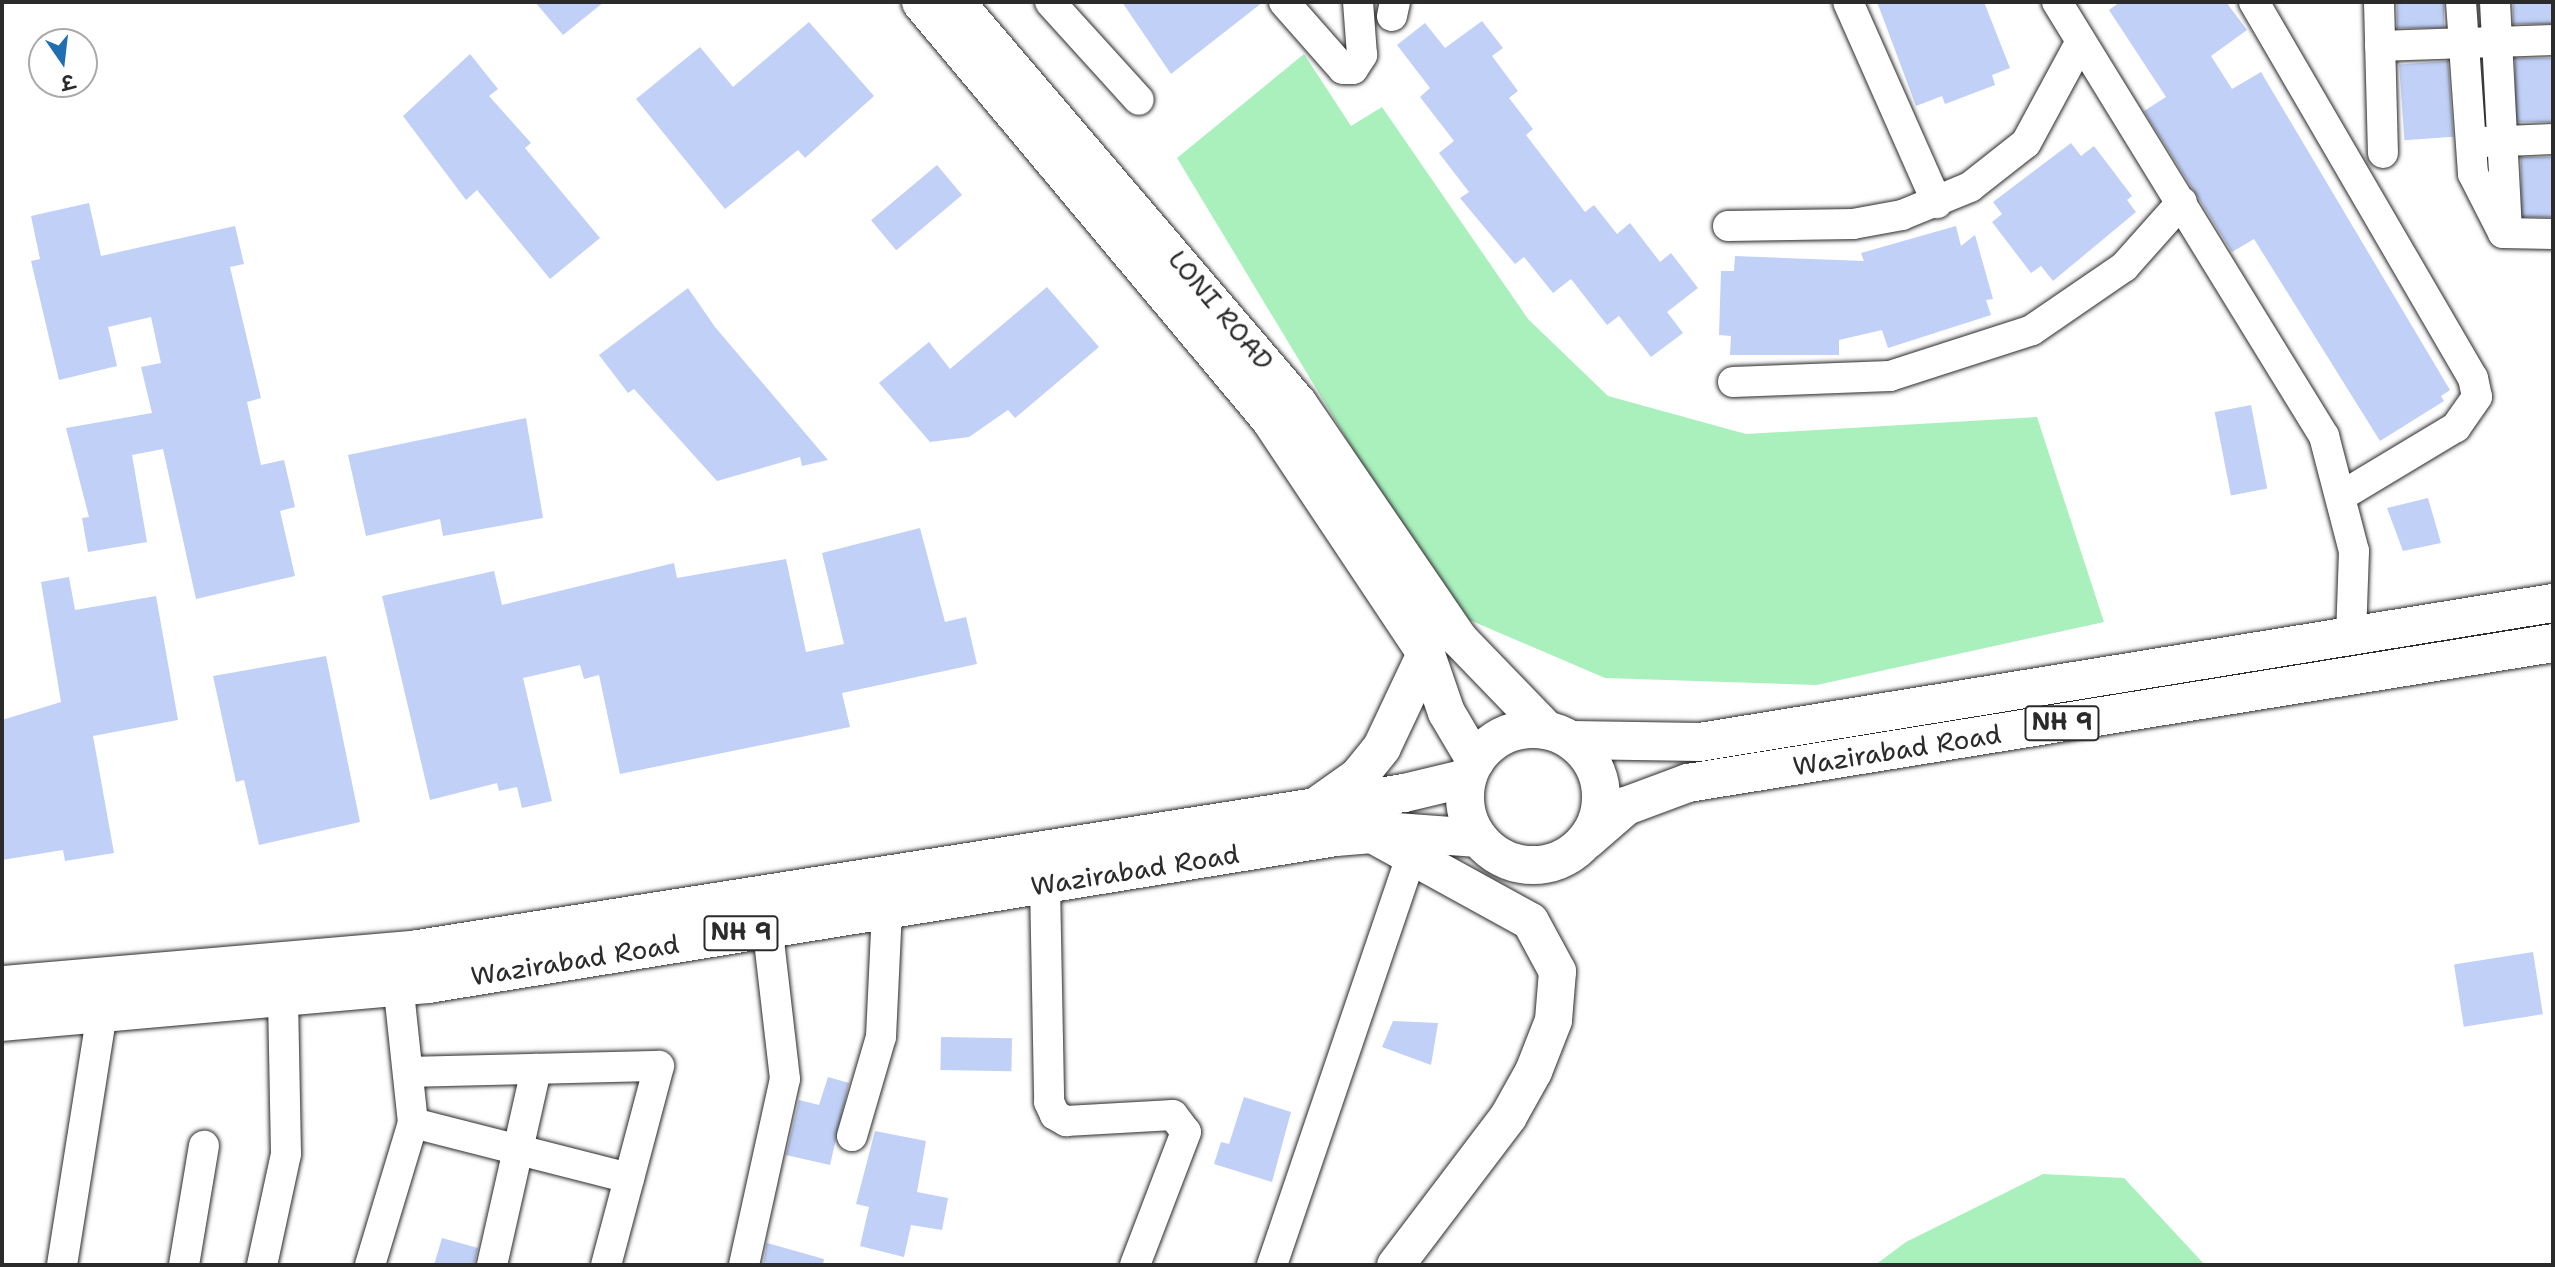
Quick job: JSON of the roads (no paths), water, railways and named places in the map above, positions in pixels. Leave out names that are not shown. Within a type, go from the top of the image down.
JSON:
[{"type":"main road","name":"Wazirabad Road","points":[[1559,735],[1700,742],[2553,603]]},
{"type":"main road","name":"Wazirabad Road","points":[[1587,840],[1626,806],[1688,783],[2553,643]]},
{"type":"main road","points":[[1314,808],[1358,777],[1382,747],[1442,647]]},
{"type":"main road","points":[[1559,735],[1592,761],[1602,787],[1600,815],[1587,840],[1556,862],[1535,866],[1498,856],[1478,838],[1468,819],[1471,769],[1500,737],[1559,735]]},
{"type":"main road","name":"Wazirabad Road","points":[[2,1022],[283,996],[397,968],[766,912],[1314,808],[1471,769]]},
{"type":"main road","name":"Wazirabad Road","points":[[766,912],[887,909],[1372,834],[1478,838]]},
{"type":"main road","name":"Wazirabad Road","points":[[2,985],[397,968]]},
{"type":"street","name":"LONI ROAD","points":[[920,2],[1298,403],[1442,647]]},
{"type":"street","name":"LONI ROAD","points":[[956,2],[1147,244],[1269,419],[1405,622],[1442,647]]},
{"type":"street","points":[[1049,2],[1139,100]]},
{"type":"street","points":[[1284,2],[1343,69],[1353,69],[1362,55],[1358,2]]},
{"type":"street","points":[[1848,2],[1937,203]]},
{"type":"street","points":[[2057,2],[2080,43],[2303,394],[2343,495],[2354,551],[2351,636]]},
{"type":"street","points":[[2254,2],[2473,378],[2477,397],[2456,427],[2343,495]]},
{"type":"street","points":[[2379,2],[2383,153]]},
{"type":"street","points":[[2461,2],[2468,143],[2473,174],[2507,236]]},
{"type":"street","points":[[2494,2],[2507,236]]},
{"type":"street","points":[[2380,46],[2553,40]]},
{"type":"street","points":[[1728,226],[1853,224],[1937,203],[2017,153],[2047,113],[2080,43]]},
{"type":"street","points":[[2468,143],[2553,139]]},
{"type":"street","points":[[1733,382],[1890,376],[2032,330],[2124,267],[2182,202]]},
{"type":"street","points":[[2507,236],[2553,234]]},
{"type":"street","points":[[1442,647],[1559,735]]},
{"type":"street","points":[[1442,647],[1446,712],[1471,769]]},
{"type":"street","points":[[1372,834],[1530,921],[1557,971],[1557,996],[1544,1045],[1508,1116],[1395,1265]]},
{"type":"street","points":[[1272,1265],[1411,857]]},
{"type":"street","points":[[1045,884],[1049,1102],[1055,1115],[1066,1121],[1174,1115],[1186,1132],[1135,1265]]},
{"type":"street","points":[[852,1136],[881,1037],[887,909]]},
{"type":"street","points":[[744,1265],[785,1079],[766,912]]},
{"type":"street","points":[[370,1265],[413,1123],[411,1072],[397,968]]},
{"type":"street","points":[[262,1265],[286,1154],[283,996]]},
{"type":"street","points":[[62,1265],[102,1013]]},
{"type":"street","points":[[411,1072],[659,1066],[606,1265]]},
{"type":"street","points":[[492,1265],[520,1150],[536,1069]]},
{"type":"street","points":[[413,1123],[629,1178]]},
{"type":"street","points":[[184,1265],[204,1146]]}]
